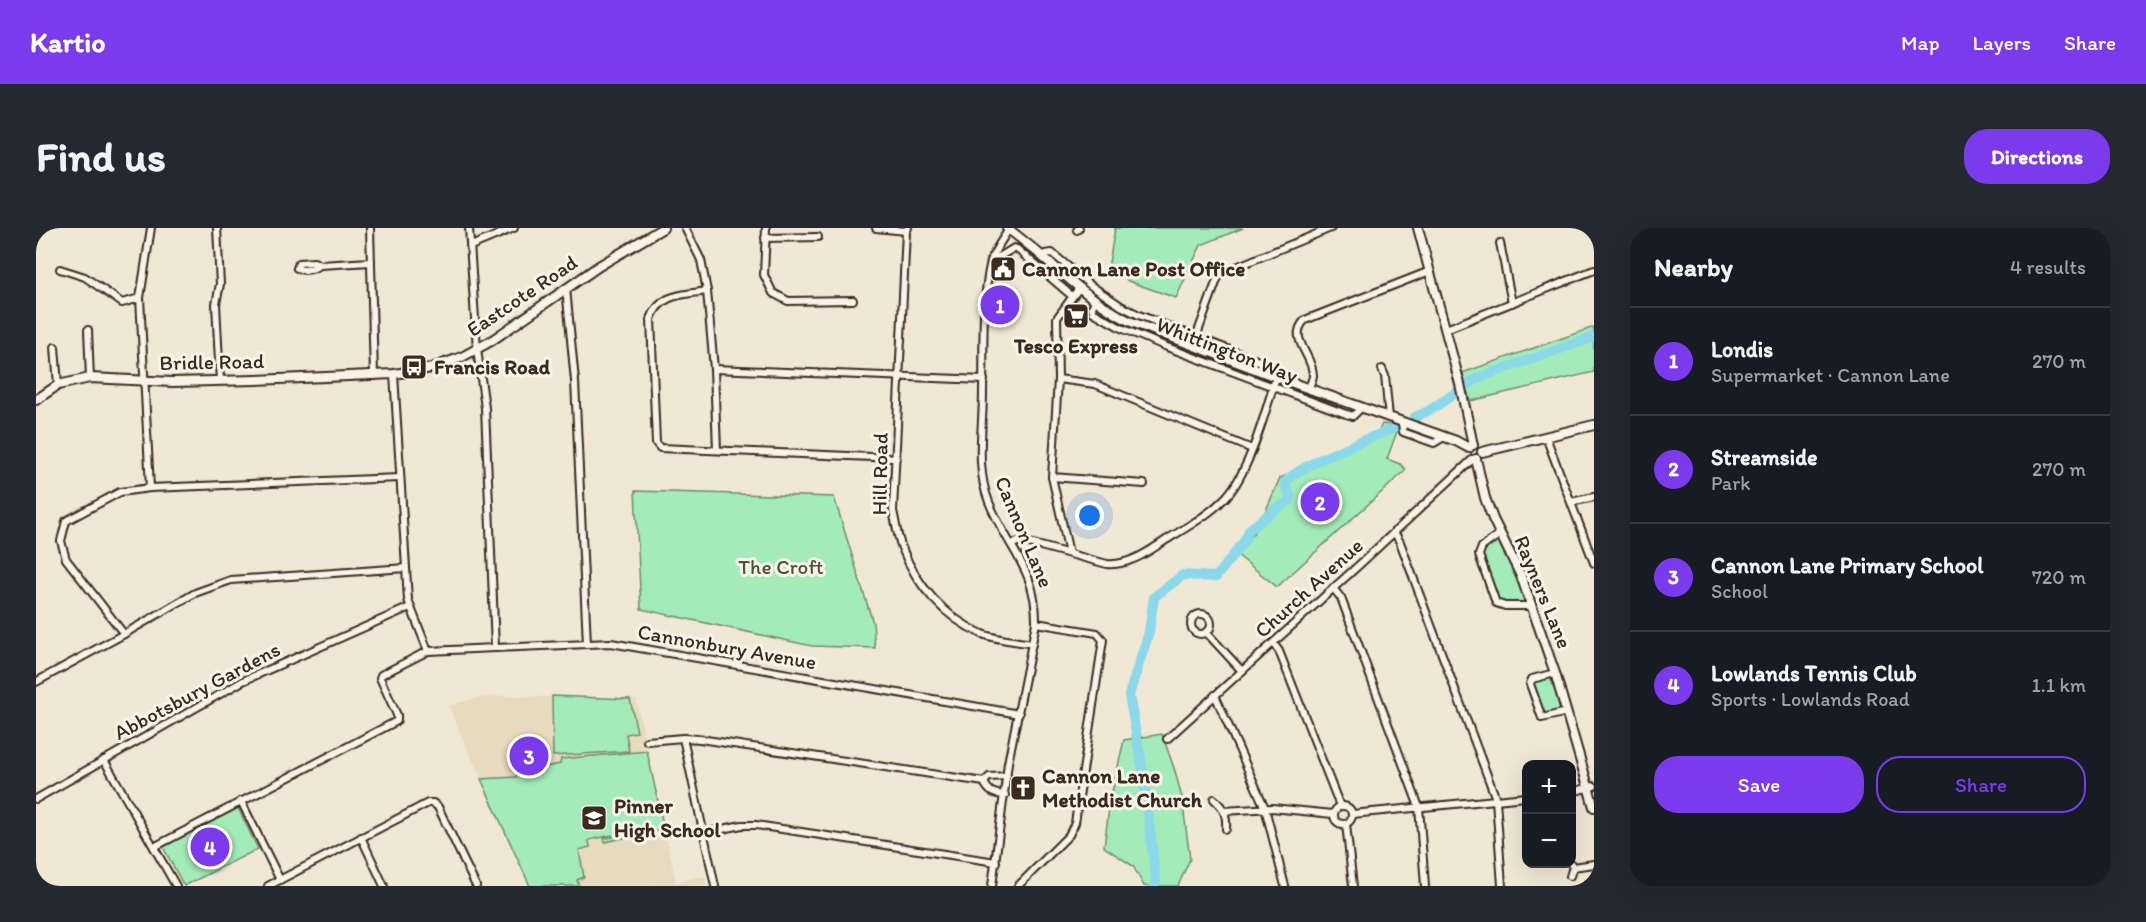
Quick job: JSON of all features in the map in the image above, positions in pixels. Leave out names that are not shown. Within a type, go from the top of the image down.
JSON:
[{"type":"street","points":[[150,488],[140,298],[151,228]]},
{"type":"street","points":[[217,228],[220,284],[216,304],[220,381]]},
{"type":"street","points":[[370,228],[374,376]]},
{"type":"street","points":[[469,228],[477,349],[485,408],[495,648]]},
{"type":"street","points":[[471,246],[514,228]]},
{"type":"street","name":"Eastcote Road","points":[[394,374],[432,368],[477,349],[517,324],[599,266],[663,228]]},
{"type":"street","points":[[685,228],[701,260],[707,291],[714,369],[717,450]]},
{"type":"street","points":[[766,228],[764,275],[773,293],[788,301],[853,300]]},
{"type":"street","points":[[876,228],[907,230]]},
{"type":"street","name":"Whittington Way","points":[[1008,228],[1095,301],[1130,321],[1276,378],[1471,446]]},
{"type":"street","name":"Cannon Lane","points":[[992,886],[1007,776],[1036,623],[1033,588],[1028,574],[989,502],[983,483],[980,457],[984,380],[983,337],[993,256],[1008,228]]},
{"type":"street","points":[[1193,346],[1218,277],[1224,272],[1330,228]]},
{"type":"street","name":"Rayners Lane","points":[[1418,228],[1461,387],[1470,430],[1471,446],[1468,455],[1474,459],[1479,470],[1485,498],[1521,576],[1532,606],[1591,786],[1594,807]]},
{"type":"street","name":"Hill Road","points":[[907,230],[893,511],[901,546],[916,580],[934,602],[958,620],[982,634],[1032,644]]},
{"type":"street","points":[[765,238],[818,237]]},
{"type":"street","points":[[1500,243],[1512,303]]},
{"type":"street","points":[[993,256],[999,257],[1014,248],[1017,249],[1072,296]]},
{"type":"street","name":"Whittington Way","points":[[1042,257],[1052,253],[1090,285],[1139,315],[1264,363],[1267,366],[1266,374]]},
{"type":"street","points":[[320,265],[371,262]]},
{"type":"street","points":[[60,269],[85,277],[122,303],[140,298]]},
{"type":"street","points":[[1446,329],[1594,270]]},
{"type":"street","points":[[1308,389],[1313,374],[1298,335],[1300,326],[1305,320],[1430,271]]},
{"type":"street","points":[[566,288],[575,381],[587,644]]},
{"type":"street","points":[[1069,554],[1052,477],[1058,379],[1056,318],[1078,288]]},
{"type":"street","points":[[707,291],[668,298],[655,307],[651,319],[656,443],[660,448],[896,458]]},
{"type":"street","name":"Whittington Way","points":[[1095,301],[1092,307],[1093,312],[1120,328],[1353,416],[1361,408]]},
{"type":"street","points":[[88,330],[90,378]]},
{"type":"street","points":[[55,348],[58,385]]},
{"type":"street","points":[[714,369],[984,380]]},
{"type":"street","points":[[1382,369],[1385,376],[1389,418]]},
{"type":"street","points":[[154,847],[397,721],[397,715],[380,678],[381,675],[428,651],[410,607],[394,374]]},
{"type":"street","name":"Bridle Road","points":[[36,400],[58,385],[90,378],[220,381],[394,374]]},
{"type":"street","points":[[1011,544],[1022,541],[1118,565],[1144,554],[1209,513],[1228,495],[1243,475],[1276,378]]},
{"type":"street","points":[[1058,379],[1095,384],[1252,449]]},
{"type":"street","points":[[1474,459],[1482,452],[1594,425]]},
{"type":"street","points":[[1458,442],[1470,430]]},
{"type":"street","points":[[1546,437],[1594,562]]},
{"type":"street","points":[[1471,446],[1479,446],[1482,452]]},
{"type":"street","name":"Church Avenue","points":[[1167,739],[1474,459]]},
{"type":"street","points":[[1466,466],[1479,470]]},
{"type":"street","points":[[1052,477],[1144,484]]},
{"type":"street","points":[[124,634],[66,559],[61,541],[66,521],[120,492],[150,488],[400,478]]},
{"type":"street","points":[[1571,502],[1594,497]]},
{"type":"street","points":[[1394,532],[1400,542],[1496,799],[1502,886]]},
{"type":"street","points":[[1500,534],[1482,547],[1479,555],[1496,603],[1505,606],[1532,606]]},
{"type":"street","points":[[36,682],[195,592],[231,580],[406,568]]},
{"type":"street","points":[[1334,588],[1341,598],[1419,807],[1425,886]]},
{"type":"street","name":"Abbotsbury Gardens","points":[[36,799],[243,681],[410,607]]},
{"type":"street","points":[[1018,886],[1069,835],[1075,823],[1103,640],[1097,633],[1036,623]]},
{"type":"street","points":[[1206,632],[1242,671]]},
{"type":"street","name":"Cannonbury Avenue","points":[[428,651],[611,643],[1019,714]]},
{"type":"street","points":[[1273,643],[1279,651],[1340,806]]},
{"type":"street","points":[[1555,673],[1532,679],[1530,684],[1542,718],[1567,712]]},
{"type":"street","points":[[1215,695],[1265,808],[1286,886]]},
{"type":"street","points":[[647,741],[683,738],[984,782]]},
{"type":"street","points":[[683,738],[715,886]]},
{"type":"street","points":[[104,760],[176,886]]},
{"type":"street","points":[[984,782],[989,777],[1007,776]]},
{"type":"street","points":[[984,782],[987,790],[1005,795]]},
{"type":"street","points":[[1576,791],[1591,786]]},
{"type":"street","points":[[1352,814],[1522,797]]},
{"type":"street","points":[[1214,799],[1224,811],[1227,819],[1226,829]]},
{"type":"street","points":[[241,801],[280,880]]},
{"type":"street","points":[[268,886],[428,803],[433,803],[438,807],[476,886]]},
{"type":"street","points":[[1333,814],[1340,806],[1348,807],[1352,814],[1351,820],[1346,824]]},
{"type":"street","points":[[1224,811],[1265,808],[1333,814]]},
{"type":"street","points":[[1333,814],[1337,822],[1346,824]]},
{"type":"street","points":[[1346,824],[1353,886]]},
{"type":"street","points":[[703,833],[742,825],[756,825],[996,862]]},
{"type":"street","points":[[361,837],[384,886]]},
{"type":"street","points":[[1576,865],[1594,864]]},
{"type":"street","points":[[1570,876],[1571,868]]},
{"type":"shaded area","points":[[497,696],[636,699],[676,882],[698,877],[705,878],[707,886],[530,886],[448,706],[471,699]]},
{"type":"green space","points":[[1115,228],[1243,228],[1201,245],[1176,298],[1128,281],[1109,263]]},
{"type":"green space","points":[[1594,327],[1594,372],[1470,401],[1462,373]]},
{"type":"green space","points":[[1382,424],[1399,426],[1387,459],[1400,464],[1406,470],[1277,587],[1236,554],[1259,526],[1280,478],[1375,439]]},
{"type":"green space","name":"The Croft","points":[[635,491],[834,497],[873,623],[875,648],[812,646],[641,609]]},
{"type":"green space","points":[[1498,536],[1527,603],[1498,603],[1481,554]]},
{"type":"green space","points":[[1552,676],[1563,710],[1542,716],[1532,682]]},
{"type":"green space","points":[[552,696],[630,699],[637,732],[626,734],[629,751],[553,756]]},
{"type":"green space","points":[[1162,734],[1182,798],[1190,859],[1178,886],[1144,886],[1133,866],[1104,847],[1110,801],[1124,740]]},
{"type":"green space","name":"Pinner High School","points":[[647,751],[664,829],[605,842],[604,838],[613,837],[612,835],[589,840],[590,847],[579,850],[584,877],[577,880],[579,886],[530,886],[481,779],[516,777],[519,772],[560,764],[561,759]]},
{"type":"green space","points":[[238,808],[258,849],[184,886],[163,847]]},
{"type":"waterway","points":[[1415,417],[1430,410],[1478,378],[1594,337]]},
{"type":"waterway","points":[[1154,886],[1156,882],[1143,771],[1129,695],[1149,632],[1154,597],[1183,575],[1216,577],[1245,540],[1249,530],[1274,510],[1290,501],[1285,483],[1292,476],[1319,460],[1394,428]]},
{"type":"place","name":"Cannon Lane Post Office","points":[[1003,269]]},
{"type":"place","name":"Londis","points":[[1000,305]]},
{"type":"place","name":"Tesco Express","points":[[1076,316]]},
{"type":"place","name":"Francis Road","points":[[414,367]]},
{"type":"place","name":"Streamside","points":[[1320,502]]},
{"type":"place","name":"Cannon Lane Primary School","points":[[529,756]]},
{"type":"place","name":"Cannon Lane Methodist Church","points":[[1023,788]]},
{"type":"place","name":"Pinner High School","points":[[594,818]]},
{"type":"place","name":"Lowlands Tennis Club","points":[[210,847]]}]
